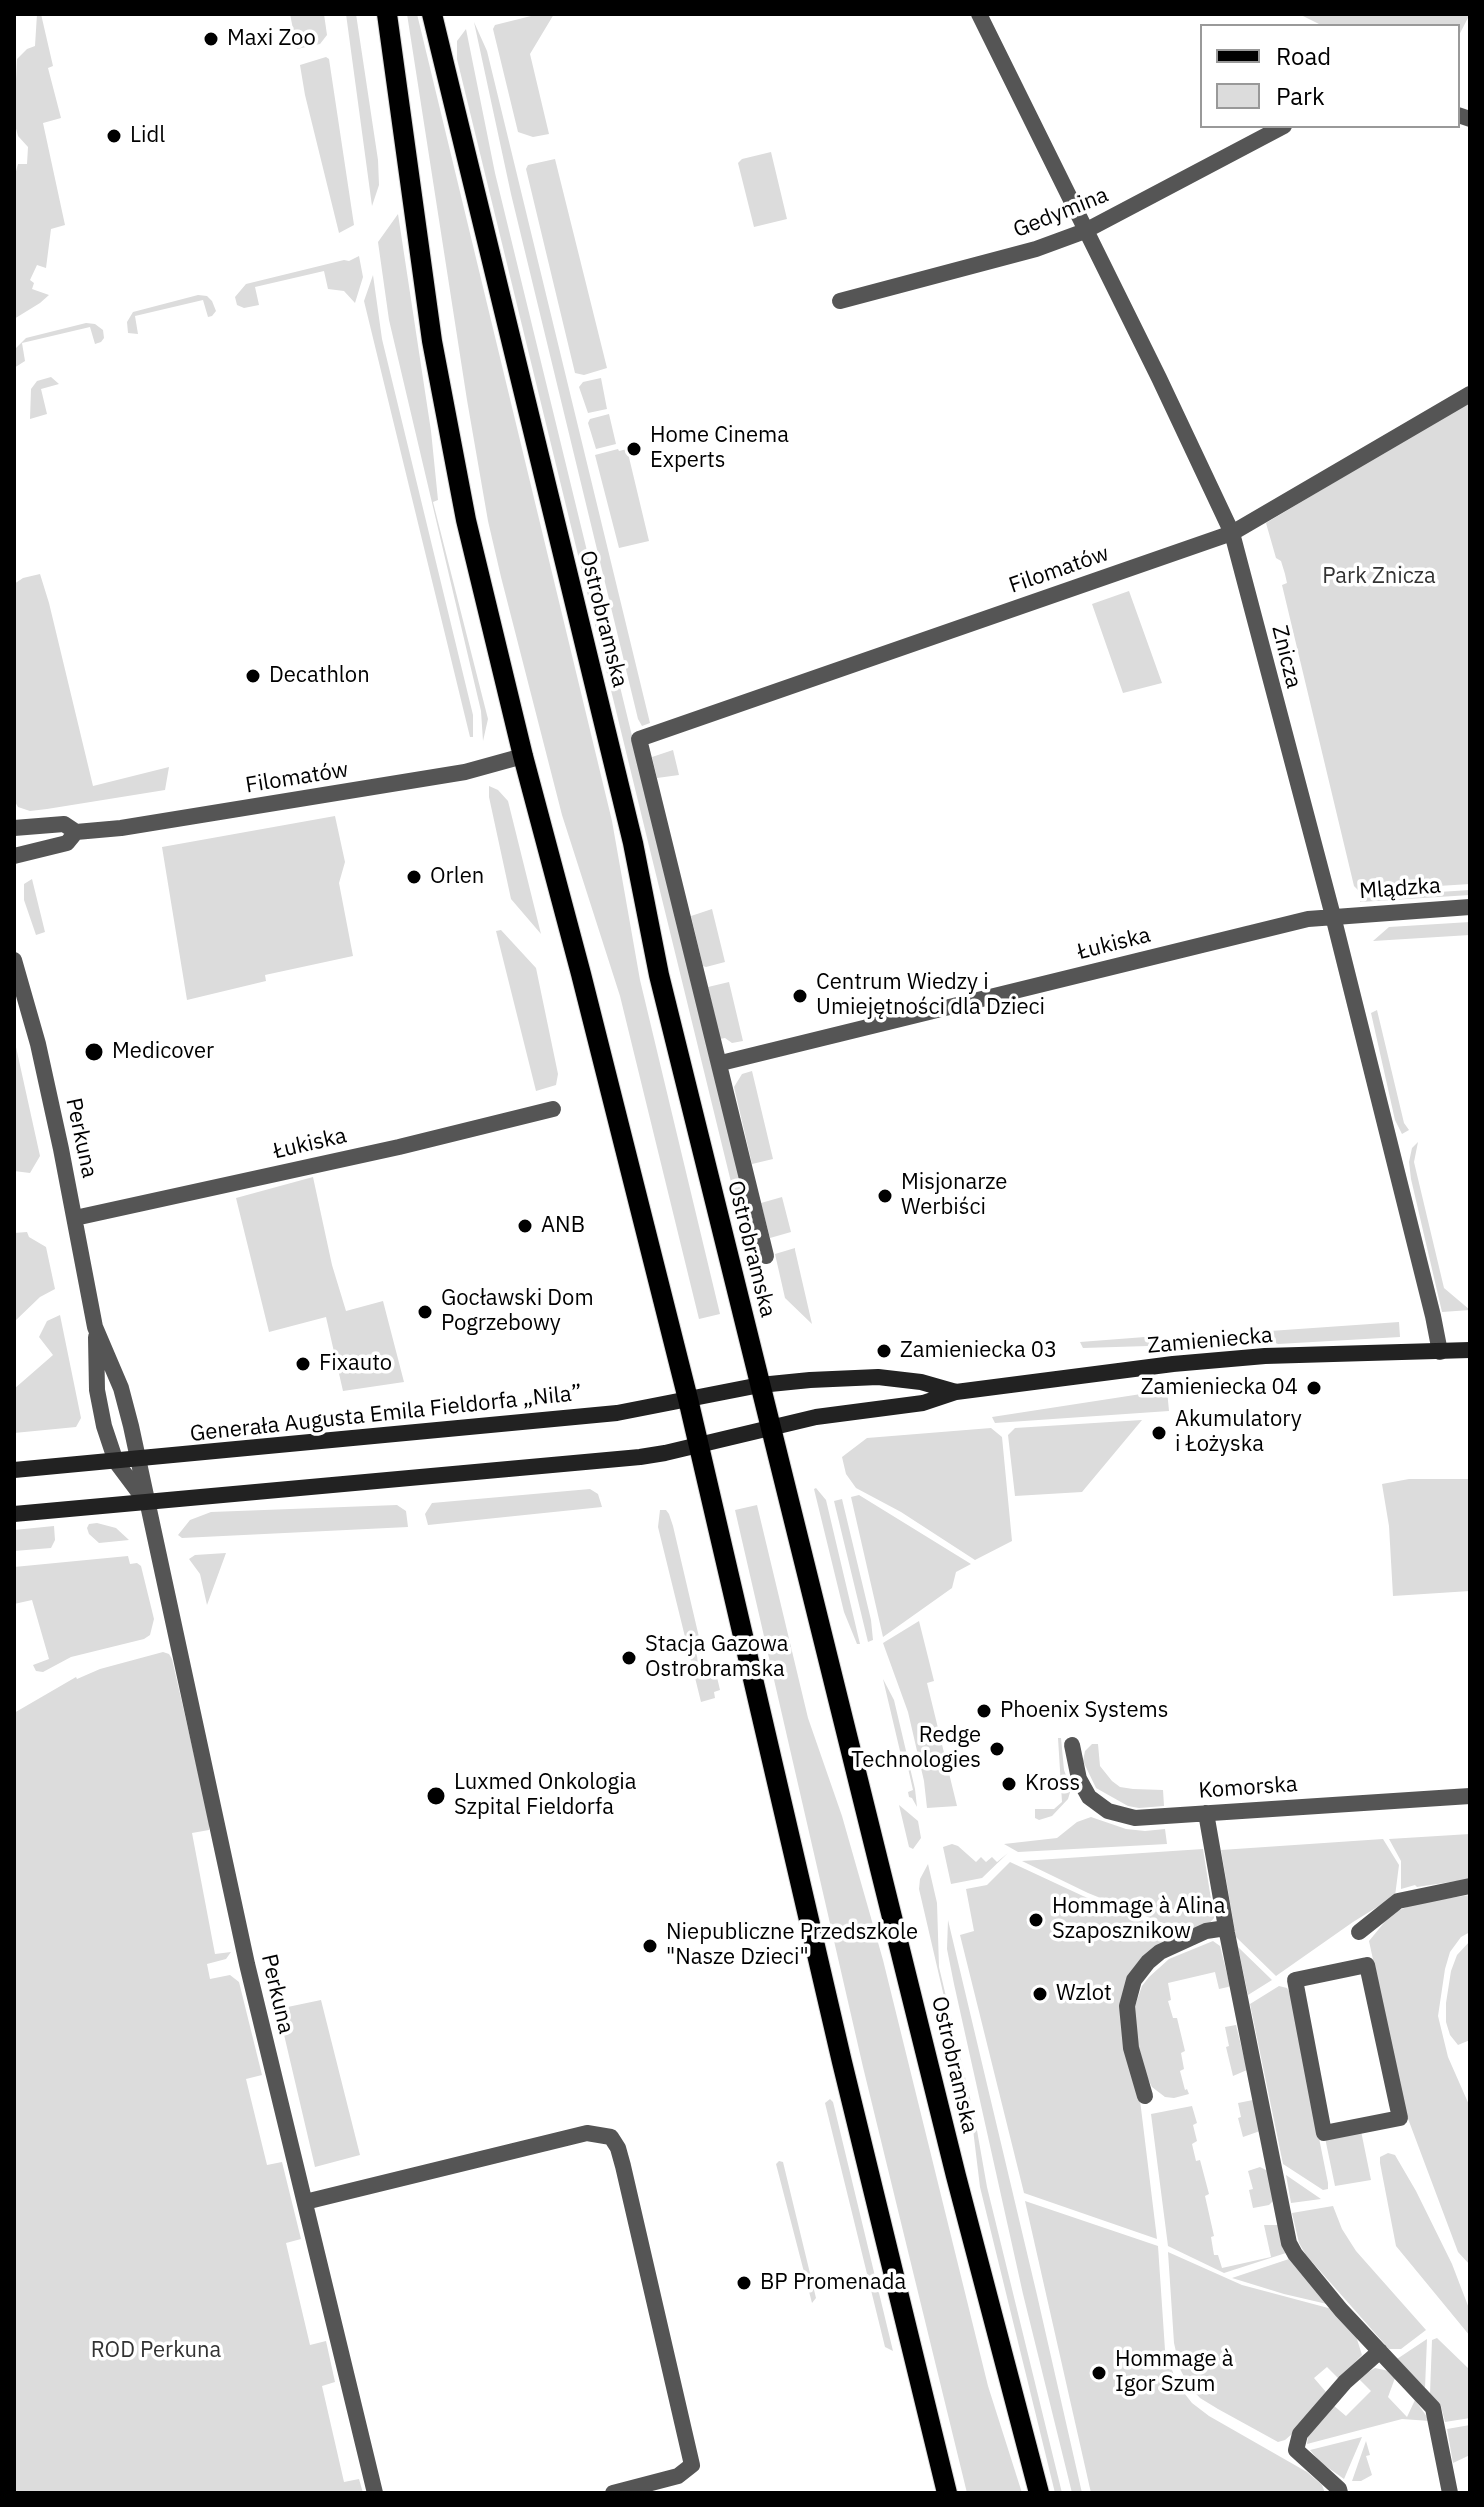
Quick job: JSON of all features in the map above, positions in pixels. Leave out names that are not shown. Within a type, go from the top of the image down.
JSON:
[{"type":"main road","points":[[387,14],[442,401],[463,508],[523,756],[688,1399],[842,2062],[947,2493]]},
{"type":"main road","name":"Ostrobramska","points":[[433,14],[633,843],[666,1003],[956,2176],[1039,2493]]},
{"type":"street","name":"Znicza","points":[[979,14],[1232,533],[1333,916],[1440,1352]]},
{"type":"street","name":"Gedymina","points":[[840,301],[1036,249],[1085,231],[1280,128]]},
{"type":"street","name":"Filomatów","points":[[721,1063],[639,739],[1232,533],[1470,394]]},
{"type":"street","name":"Filomatów","points":[[14,828],[64,824],[76,832],[136,825],[465,772],[523,756]]},
{"type":"street","name":"Filomatów","points":[[14,856],[67,843],[76,832]]},
{"type":"street","name":"Mlądzka","points":[[1333,916],[1470,907]]},
{"type":"street","name":"Łukiska","points":[[721,1063],[1293,922],[1333,916]]},
{"type":"street","name":"Perkuna","points":[[14,960],[38,1044],[75,1218],[95,1327],[97,1390],[116,1462],[147,1503]]},
{"type":"street","points":[[721,1063],[766,1256]]},
{"type":"street","name":"Łukiska","points":[[75,1218],[399,1147],[553,1109]]},
{"type":"street","name":"Perkuna","points":[[95,1327],[121,1388],[247,1964],[375,2493]]},
{"type":"street","name":"Zamieniecka","points":[[699,1446],[816,1417],[923,1403],[956,1392],[1233,1358],[1470,1350]]},
{"type":"street","name":"Zamieniecka","points":[[760,1385],[878,1377],[921,1382],[956,1392]]},
{"type":"street","name":"Generała Augusta Emila Fieldorfa „Nila”","points":[[14,1470],[617,1413],[760,1385]]},
{"type":"street","points":[[14,1514],[640,1457],[699,1446]]},
{"type":"street","name":"Komorska","points":[[1072,1745],[1079,1779],[1089,1797],[1108,1811],[1135,1818],[1470,1796]]},
{"type":"street","points":[[1206,1813],[1289,2243],[1295,2254],[1433,2408],[1450,2493]]},
{"type":"street","points":[[1359,1932],[1398,1901],[1470,1886]]},
{"type":"street","points":[[1145,2096],[1131,2048],[1127,2006],[1134,1980],[1160,1952],[1206,1931],[1226,1928]]},
{"type":"street","points":[[1367,1965],[1400,2118],[1324,2133],[1295,1980],[1367,1965]]},
{"type":"street","points":[[305,2202],[587,2133],[611,2137],[618,2148],[692,2465],[678,2476],[613,2493]]},
{"type":"street","points":[[1339,2491],[1296,2450],[1300,2434],[1345,2382],[1380,2351]]},
{"type":"green space","points":[[37,14],[41,14],[53,66],[48,68],[61,118],[43,123],[65,225],[51,229],[46,268],[37,265],[30,280],[34,283],[32,289],[49,295],[14,319],[14,179],[18,164],[27,164],[28,147],[18,136],[14,121],[17,59],[35,46]]},
{"type":"green space","points":[[290,14],[324,14],[327,35],[320,44],[297,49]]},
{"type":"green space","points":[[346,14],[356,14],[378,160],[379,185],[372,206]]},
{"type":"green space","points":[[407,14],[417,14],[612,821],[640,980],[720,1314],[699,1319],[620,996],[562,815],[488,521]]},
{"type":"green space","points":[[539,14],[554,14],[530,54],[549,134],[533,137],[518,132],[493,29],[495,25]]},
{"type":"green space","points":[[1299,14],[1470,14],[1460,33],[1460,24],[1319,24]]},
{"type":"green space","points":[[474,22],[487,51],[650,723],[642,726],[511,194]]},
{"type":"green space","points":[[466,29],[495,173],[770,1303],[761,1305],[457,59],[457,41]]},
{"type":"green space","points":[[326,57],[329,59],[354,225],[339,233],[300,65]]},
{"type":"green space","points":[[771,152],[787,219],[754,227],[738,163],[742,159]]},
{"type":"green space","points":[[555,159],[607,368],[584,375],[575,373],[526,169],[528,165]]},
{"type":"green space","points":[[398,214],[431,431],[438,500],[433,502],[488,719],[483,741],[481,711],[389,320],[378,242]]},
{"type":"green space","points":[[359,256],[363,277],[355,303],[344,291],[328,289],[324,271],[255,287],[259,305],[244,308],[237,305],[235,297],[246,284],[349,261]]},
{"type":"green space","points":[[373,275],[382,339],[473,715],[473,737],[470,737],[364,301]]},
{"type":"green space","points":[[198,295],[207,296],[212,301],[216,311],[212,316],[208,317],[203,300],[135,316],[138,334],[128,333],[127,322],[133,312]]},
{"type":"green space","points":[[86,323],[95,324],[103,330],[101,342],[95,344],[90,327],[22,343],[25,361],[14,368],[14,350],[26,338]]},
{"type":"green space","points":[[51,377],[59,384],[41,389],[47,414],[30,419],[31,389],[37,381]]},
{"type":"green space","points":[[601,378],[607,409],[588,413],[579,387],[583,382]]},
{"type":"green space","name":"Park Znicza","points":[[1470,401],[1470,884],[1359,891],[1354,886],[1282,585],[1287,583],[1285,574],[1281,561],[1276,558],[1266,523]]},
{"type":"green space","points":[[609,414],[616,444],[596,449],[588,423],[590,419]]},
{"type":"green space","points":[[627,449],[649,541],[619,548],[595,455]]},
{"type":"green space","points":[[40,574],[93,786],[169,767],[165,790],[30,811],[18,807],[14,800],[14,584]]},
{"type":"green space","points":[[1129,591],[1162,683],[1123,693],[1092,604]]},
{"type":"green space","points":[[673,750],[679,775],[657,778],[652,757]]},
{"type":"green space","points":[[489,786],[498,790],[508,801],[541,934],[511,899]]},
{"type":"green space","points":[[335,816],[345,862],[339,883],[353,956],[265,975],[266,981],[187,1000],[162,847]]},
{"type":"green space","points":[[32,879],[45,932],[36,935],[24,900],[24,884]]},
{"type":"green space","points":[[1470,890],[1470,895],[1360,902],[1360,897]]},
{"type":"green space","points":[[712,909],[725,962],[706,967],[703,966],[691,916]]},
{"type":"green space","points":[[1470,922],[1470,935],[1373,941],[1389,927]]},
{"type":"green space","points":[[501,930],[536,968],[558,1074],[556,1085],[536,1091],[496,931]]},
{"type":"green space","points":[[729,982],[743,1041],[732,1043],[725,1038],[720,1039],[708,987]]},
{"type":"green space","points":[[1377,1010],[1404,1123],[1409,1130],[1402,1134],[1395,1120],[1371,1013]]},
{"type":"green space","points":[[14,1038],[40,1156],[30,1173],[14,1171]]},
{"type":"green space","points":[[752,1071],[773,1159],[752,1164],[734,1087],[742,1074]]},
{"type":"green space","points":[[1418,1142],[1414,1162],[1444,1288],[1470,1310],[1442,1312],[1411,1179],[1409,1162],[1412,1148]]},
{"type":"green space","points":[[313,1177],[332,1265],[346,1311],[383,1301],[404,1382],[343,1391],[326,1317],[269,1332],[236,1198]]},
{"type":"green space","points":[[782,1197],[791,1232],[770,1238],[761,1203]]},
{"type":"green space","points":[[27,1232],[29,1237],[46,1247],[55,1289],[40,1297],[14,1322],[14,1233]]},
{"type":"green space","points":[[795,1248],[812,1324],[785,1298],[775,1254]]},
{"type":"green space","points":[[60,1315],[81,1418],[76,1427],[14,1433],[14,1389],[53,1355],[39,1337],[47,1321]]},
{"type":"green space","points":[[1399,1322],[1400,1337],[1278,1344],[1273,1342],[1270,1331]]},
{"type":"green space","points":[[1145,1337],[1150,1340],[1148,1346],[1083,1348],[1080,1342]]},
{"type":"green space","points":[[1167,1390],[1169,1411],[995,1423],[992,1417]]},
{"type":"green space","points":[[1142,1420],[1082,1492],[1015,1496],[1008,1435],[1015,1428]]},
{"type":"green space","points":[[991,1428],[1002,1437],[1012,1541],[975,1560],[901,1512],[856,1488],[846,1474],[842,1457],[867,1438]]},
{"type":"green space","points":[[1409,1479],[1470,1479],[1470,1591],[1393,1596],[1389,1526],[1382,1484]]},
{"type":"green space","points":[[816,1488],[826,1500],[860,1644],[857,1644],[844,1612]]},
{"type":"green space","points":[[590,1489],[598,1494],[602,1507],[428,1525],[425,1514],[432,1503]]},
{"type":"green space","points":[[859,1495],[971,1564],[956,1572],[952,1588],[883,1637],[851,1497]]},
{"type":"green space","points":[[842,1499],[871,1620],[873,1640],[868,1642],[834,1501]]},
{"type":"green space","points":[[397,1505],[406,1511],[408,1527],[182,1538],[178,1535],[190,1520],[211,1512]]},
{"type":"green space","points":[[757,1505],[808,1718],[842,1816],[883,1960],[988,2386],[1022,2493],[967,2493],[863,2067],[735,1510]]},
{"type":"green space","points":[[660,1510],[666,1510],[673,1526],[702,1650],[696,1652],[702,1677],[716,1673],[720,1690],[714,1692],[715,1698],[701,1702],[658,1527]]},
{"type":"green space","points":[[89,1524],[116,1528],[129,1540],[99,1543],[87,1528]]},
{"type":"green space","points":[[54,1526],[55,1540],[51,1548],[14,1551],[14,1530]]},
{"type":"green space","points":[[226,1553],[207,1605],[200,1574],[189,1559],[195,1555]]},
{"type":"green space","points":[[128,1556],[130,1564],[141,1566],[154,1619],[150,1635],[71,1657],[43,1672],[36,1671],[33,1665],[49,1659],[32,1600],[14,1604],[14,1567]]},
{"type":"green space","points":[[919,1621],[934,1681],[927,1683],[957,1806],[927,1808],[908,1712],[883,1643]]},
{"type":"green space","name":"ROD Perkuna","points":[[163,1652],[172,1659],[209,1820],[209,1830],[192,1833],[215,1954],[231,1952],[226,1959],[207,1964],[210,1979],[230,1975],[239,1982],[262,2075],[246,2079],[267,2165],[282,2162],[301,2239],[286,2243],[310,2345],[326,2341],[335,2382],[322,2386],[344,2482],[359,2479],[363,2493],[14,2493],[14,1713],[76,1677]]},
{"type":"green space","points":[[883,1679],[894,1700],[917,1807],[909,1797],[908,1792],[913,1790],[908,1768],[904,1768]]},
{"type":"green space","points":[[1058,1738],[1061,1738],[1064,1770],[1071,1789],[1068,1799],[1052,1816],[1039,1820],[1035,1818],[1035,1809],[1054,1809],[1062,1802]]},
{"type":"green space","points":[[1092,1744],[1098,1744],[1100,1766],[1112,1781],[1120,1787],[1163,1790],[1164,1806],[1128,1806],[1096,1788],[1083,1761],[1085,1751]]},
{"type":"green space","points":[[899,1805],[918,1821],[921,1838],[913,1849],[909,1847]]},
{"type":"green space","points":[[1091,1817],[1126,1829],[1165,1829],[1167,1844],[1018,1852],[1004,1844],[1057,1838],[1077,1822]]},
{"type":"green space","points":[[1470,1834],[1470,1879],[1401,1889],[1401,1861],[1389,1839]]},
{"type":"green space","points":[[1383,1839],[1399,1865],[1395,1896],[1276,1976],[1236,1937],[1221,1850]]},
{"type":"green space","points":[[952,1844],[976,1862],[981,1857],[986,1862],[992,1857],[997,1862],[1008,1853],[982,1878],[951,1884],[943,1847]]},
{"type":"green space","points":[[1203,1849],[1214,1918],[1208,1925],[1185,1932],[1088,1893],[1022,1861]]},
{"type":"green space","points":[[1010,1862],[1181,1936],[1133,1973],[1139,2092],[1157,2239],[1024,2193],[960,1935],[974,1931],[966,1889],[987,1885]]},
{"type":"green space","points":[[928,1864],[937,1903],[939,1967],[975,2119],[987,2187],[1062,2493],[1055,2493],[980,2187],[971,2113],[919,1889],[920,1879]]},
{"type":"green space","points":[[1470,1895],[1470,1932],[1461,1937],[1450,1952],[1438,2016],[1448,2057],[1470,2107],[1470,2265],[1458,2252],[1407,2116],[1369,1941],[1392,1913],[1417,1903]]},
{"type":"green space","points":[[948,1920],[1082,2493],[1072,2493],[1023,2294],[954,1984],[947,1949]]},
{"type":"green space","points":[[1213,1941],[1220,1946],[1230,1986],[1219,1989],[1215,1972],[1168,1983],[1171,2000],[1168,2001],[1173,2018],[1177,2018],[1185,2051],[1181,2053],[1184,2069],[1180,2071],[1189,2094],[1165,2097],[1152,2087],[1144,2071],[1136,2040],[1134,2009],[1142,1986],[1169,1959]]},
{"type":"green space","points":[[1470,1941],[1470,2040],[1458,2045],[1450,2035],[1446,2022],[1446,2003],[1457,1955]]},
{"type":"green space","points":[[1238,1947],[1272,1980],[1248,1995]]},
{"type":"green space","points":[[1279,1986],[1287,1988],[1290,1993],[1328,2189],[1323,2190],[1283,2164],[1250,2004]]},
{"type":"green space","points":[[321,2000],[360,2155],[315,2167],[278,2009]]},
{"type":"green space","points":[[1236,2025],[1247,2070],[1233,2076],[1225,2027]]},
{"type":"green space","points":[[830,2099],[893,2351],[885,2347],[825,2103]]},
{"type":"green space","points":[[1253,2100],[1260,2131],[1243,2137],[1238,2103]]},
{"type":"green space","points":[[1192,2106],[1197,2123],[1193,2125],[1197,2141],[1192,2144],[1196,2161],[1200,2160],[1209,2194],[1205,2196],[1214,2236],[1211,2237],[1214,2255],[1218,2255],[1222,2268],[1271,2257],[1264,2225],[1279,2225],[1289,2252],[1224,2273],[1168,2246],[1151,2114]]},
{"type":"green space","points":[[1360,2126],[1371,2180],[1335,2186],[1324,2133]]},
{"type":"green space","points":[[1388,2153],[1395,2155],[1416,2191],[1452,2264],[1470,2311],[1470,2336],[1396,2246],[1380,2163],[1380,2157]]},
{"type":"green space","points":[[783,2162],[816,2298],[812,2303],[776,2164]]},
{"type":"green space","points":[[1260,2167],[1268,2171],[1273,2201],[1269,2205],[1253,2208],[1249,2190],[1253,2189],[1248,2171]]},
{"type":"green space","points":[[1286,2175],[1321,2199],[1291,2203]]},
{"type":"green space","points":[[1025,2201],[1158,2246],[1165,2350],[1177,2384],[1192,2403],[1209,2416],[1307,2472],[1322,2485],[1325,2493],[1091,2493]]},
{"type":"green space","points":[[1333,2206],[1342,2229],[1356,2251],[1426,2330],[1401,2349],[1389,2349],[1306,2255],[1299,2243],[1292,2213]]},
{"type":"green space","points":[[1168,2252],[1242,2285],[1332,2309],[1356,2336],[1362,2355],[1339,2379],[1327,2367],[1314,2378],[1326,2392],[1285,2440],[1278,2442],[1218,2409],[1200,2398],[1189,2386],[1180,2369],[1174,2343]]},
{"type":"green space","points":[[1292,2258],[1327,2304],[1232,2278]]},
{"type":"green space","points":[[1437,2338],[1470,2370],[1470,2418],[1445,2422],[1441,2406],[1430,2394],[1432,2340]]},
{"type":"green space","points":[[1427,2339],[1425,2388],[1397,2359]]},
{"type":"green space","points":[[1375,2368],[1389,2371],[1395,2378],[1388,2397],[1407,2417],[1415,2400],[1430,2421],[1402,2419],[1307,2444],[1308,2437],[1333,2405],[1346,2416],[1371,2391],[1358,2378]]},
{"type":"green space","points":[[1470,2425],[1470,2455],[1453,2463],[1447,2429]]},
{"type":"green space","points":[[1362,2437],[1344,2479],[1320,2462],[1310,2450]]},
{"type":"green space","points":[[1366,2441],[1370,2455],[1366,2456],[1372,2475],[1361,2481],[1352,2481]]},
{"type":"place","name":"Maxi Zoo","points":[[211,39]]},
{"type":"place","name":"Lidl","points":[[114,136]]},
{"type":"place","name":"Home Cinema Experts","points":[[634,449]]},
{"type":"place","name":"Decathlon","points":[[253,676]]},
{"type":"place","name":"Orlen","points":[[414,877]]},
{"type":"place","name":"Centrum Wiedzy i Umiejętności dla Dzieci","points":[[800,996]]},
{"type":"place","name":"Medicover","points":[[94,1052]]},
{"type":"place","name":"Misjonarze Werbiści","points":[[885,1196]]},
{"type":"place","name":"ANB","points":[[525,1226]]},
{"type":"place","name":"Gocławski Dom Pogrzebowy","points":[[425,1312]]},
{"type":"place","name":"Zamieniecka 03","points":[[884,1351]]},
{"type":"place","name":"Fixauto","points":[[303,1364]]},
{"type":"place","name":"Zamieniecka 04","points":[[1314,1388]]},
{"type":"place","name":"Akumulatory i Łożyska","points":[[1159,1433]]},
{"type":"place","name":"Stacja Gazowa Ostrobramska","points":[[629,1658]]},
{"type":"place","name":"Phoenix Systems","points":[[984,1711]]},
{"type":"place","name":"Redge Technologies","points":[[997,1749]]},
{"type":"place","name":"Kross","points":[[1009,1784]]},
{"type":"place","name":"Luxmed Onkologia Szpital Fieldorfa","points":[[436,1796]]},
{"type":"place","name":"Hommage à Alina Szaposznikow","points":[[1036,1920]]},
{"type":"place","name":"Niepubliczne Przedszkole \"Nasze Dzieci\"","points":[[650,1946]]},
{"type":"place","name":"Wzlot","points":[[1040,1994]]},
{"type":"place","name":"BP Promenada","points":[[744,2283]]},
{"type":"place","name":"Hommage à Igor Szum","points":[[1099,2373]]}]
